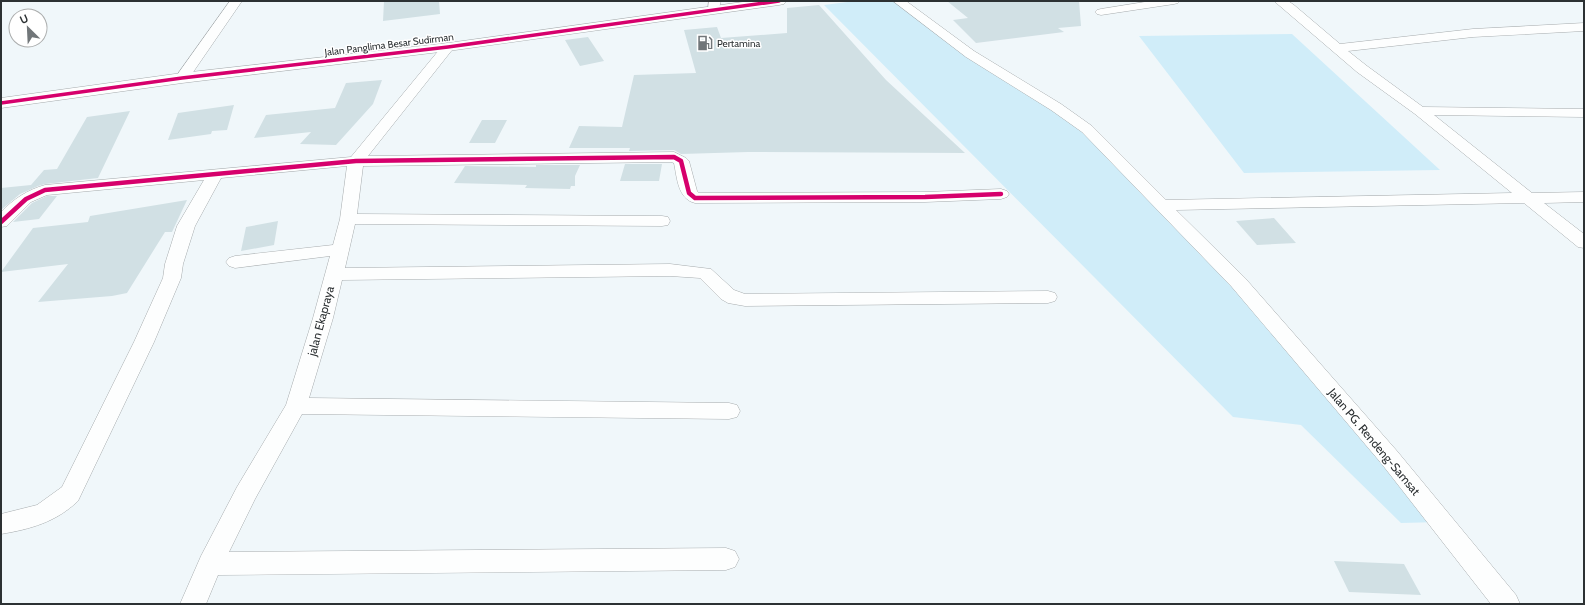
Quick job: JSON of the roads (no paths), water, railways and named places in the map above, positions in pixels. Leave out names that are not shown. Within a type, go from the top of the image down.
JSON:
[{"type":"main road","name":"Jalan Panglima Besar Sudirman","points":[[1,103],[182,78],[448,47],[714,5],[779,1]]},
{"type":"street","points":[[182,78],[236,1]]},
{"type":"street","name":"Jalan PG. Rendeng-Samsat","points":[[899,1],[970,54],[1056,107],[1087,129],[1164,205],[1238,282],[1389,457],[1507,604]]},
{"type":"street","points":[[1101,12],[1174,1]]},
{"type":"street","points":[[1280,1],[1362,69],[1420,111],[1584,243]]},
{"type":"street","points":[[1338,48],[1473,33],[1584,27]]},
{"type":"street","points":[[356,161],[448,47]]},
{"type":"street","points":[[1420,111],[1584,113]]},
{"type":"street","points":[[1,222],[24,198],[31,194],[45,190],[356,161],[674,157],[681,161],[689,193],[695,198],[925,197],[1001,194]]},
{"type":"street","name":"jalan Ekapraya","points":[[193,604],[210,564],[276,437],[296,406],[323,318],[348,219],[356,161]]},
{"type":"street","points":[[1,524],[49,512],[58,506],[70,494],[144,342],[172,278],[174,264],[186,226],[215,175]]},
{"type":"street","points":[[1164,205],[1584,197]]},
{"type":"street","points":[[348,219],[662,221]]},
{"type":"street","points":[[235,262],[340,249]]},
{"type":"street","points":[[334,274],[670,270],[705,273],[710,275],[721,289],[732,297],[744,300],[1048,298]]},
{"type":"street","points":[[296,406],[729,411]]},
{"type":"street","points":[[210,564],[726,559]]},
{"type":"place","name":"Pertamina","points":[[705,43]]}]
